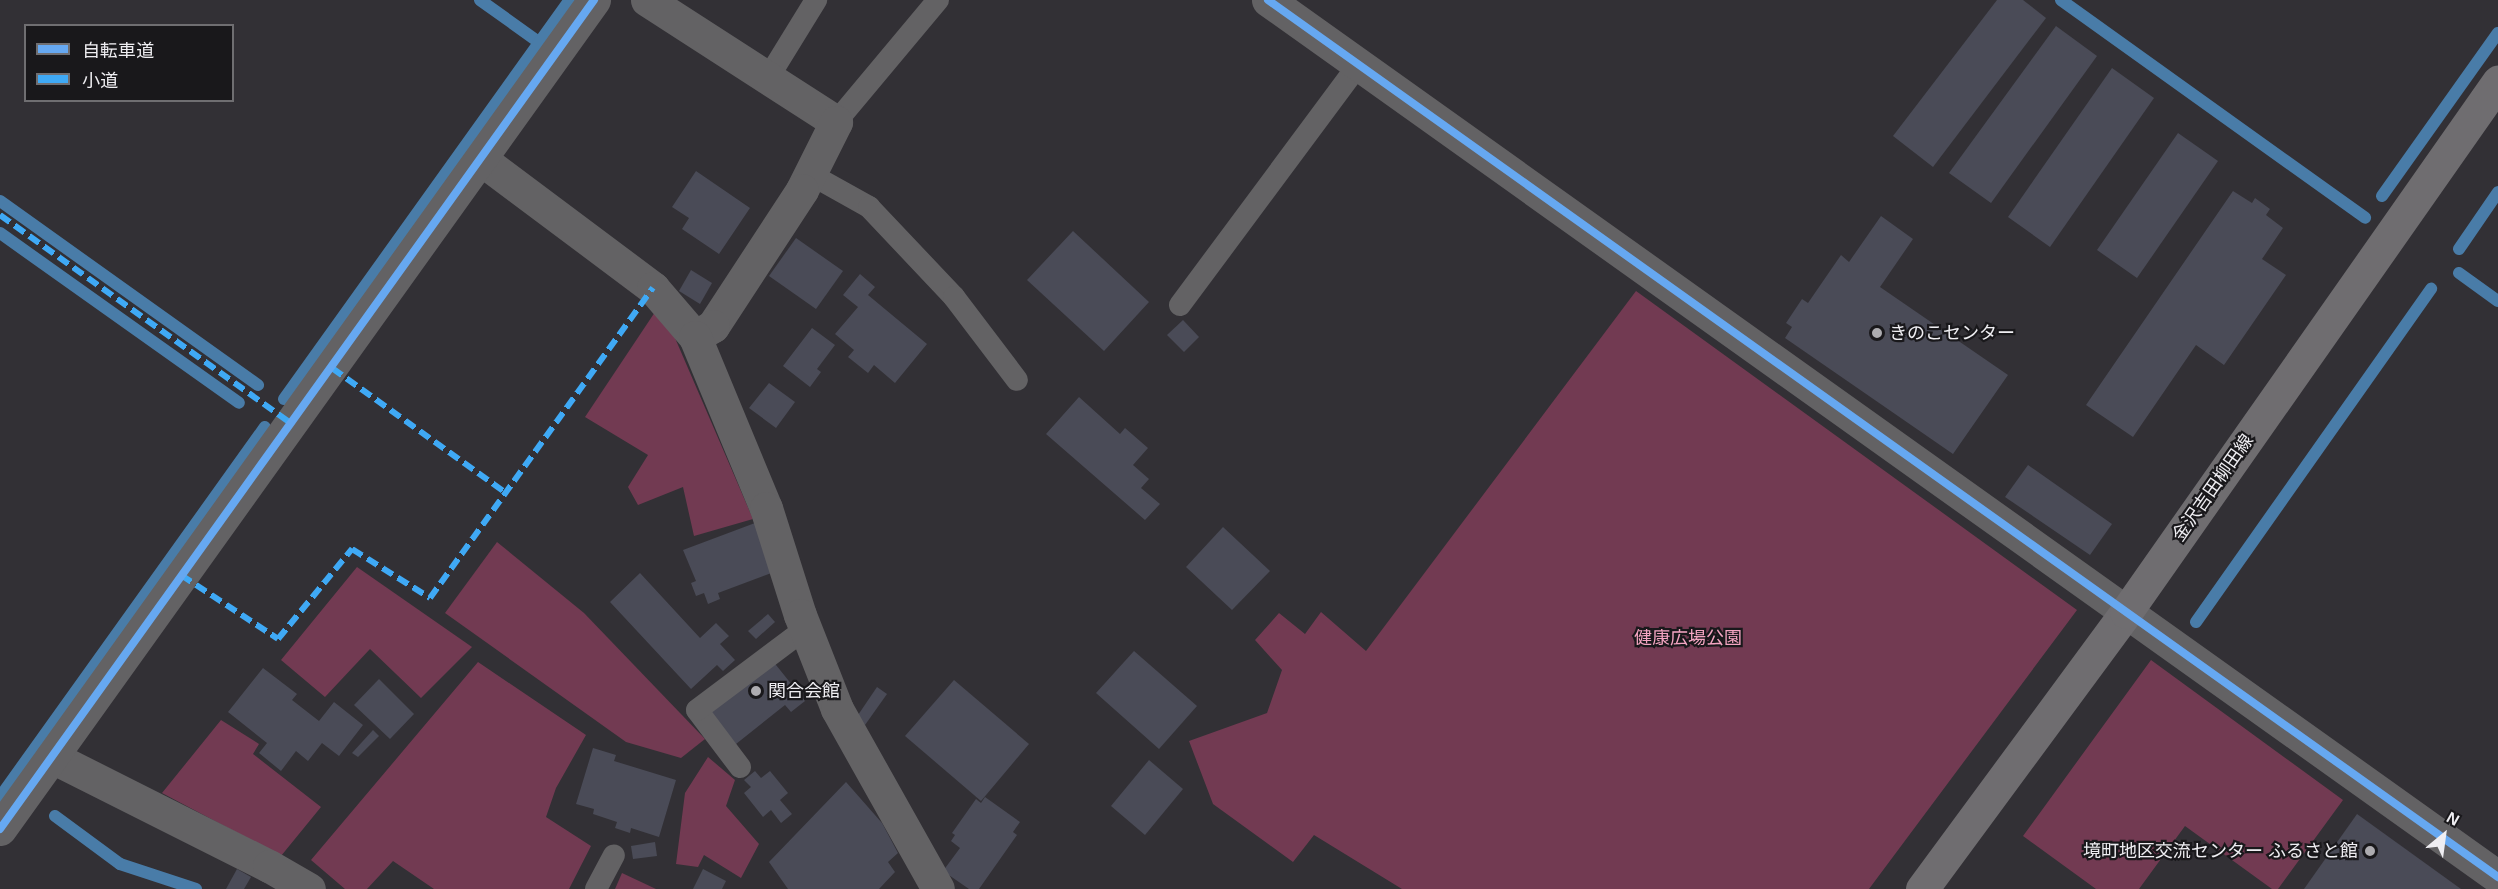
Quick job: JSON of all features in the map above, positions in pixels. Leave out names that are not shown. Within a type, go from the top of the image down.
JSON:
[{"type":"main road","name":"金沢吉田柳田線","points":[[1922,889],[2126,612],[2498,82]]},
{"type":"street","points":[[0,829],[482,160],[594,0]]},
{"type":"street","points":[[647,0],[836,122],[802,190],[713,326],[695,337]]},
{"type":"street","points":[[1268,0],[2498,877]]},
{"type":"street","points":[[482,160],[653,288],[695,337],[766,508],[804,629],[837,710],[938,889]]},
{"type":"street","points":[[52,757],[269,866],[309,889]]},
{"type":"lane","points":[[768,78],[816,0]]},
{"type":"lane","points":[[836,122],[938,0]]},
{"type":"lane","points":[[1180,305],[1359,64]]},
{"type":"lane","points":[[810,174],[869,207],[954,297],[1017,380]]},
{"type":"lane","points":[[740,767],[697,710],[804,629]]},
{"type":"lane","points":[[596,889],[614,855]]},
{"type":"green space","name":"健康広場公園","points":[[1636,291],[2077,610],[1869,889],[1402,889],[1314,835],[1293,862],[1213,804],[1189,741],[1267,713],[1282,670],[1255,640],[1279,613],[1305,634],[1321,612],[1366,651]]},
{"type":"green space","points":[[655,312],[672,331],[753,519],[694,536],[683,487],[638,505],[628,487],[648,455],[585,417]]},
{"type":"green space","points":[[497,542],[584,613],[705,739],[681,758],[626,742],[445,613]]},
{"type":"green space","points":[[357,567],[472,647],[421,698],[370,649],[325,697],[281,660]]},
{"type":"green space","points":[[2151,660],[2343,800],[2278,889],[2272,889],[2185,826],[2139,889],[2096,889],[2023,836]]},
{"type":"green space","points":[[478,662],[586,735],[556,788],[546,817],[591,846],[569,889],[434,889],[393,861],[367,889],[345,889],[311,860]]},
{"type":"green space","points":[[221,720],[259,744],[253,754],[321,807],[281,856],[162,793]]},
{"type":"green space","points":[[708,757],[735,780],[726,806],[759,844],[741,878],[704,855],[698,867],[676,864],[685,793]]},
{"type":"green space","points":[[622,873],[656,889],[615,889]]},
{"type":"building","points":[[1997,0],[2023,0],[2046,18],[1933,167],[1893,136]]},
{"type":"building","points":[[2056,26],[2097,56],[1991,203],[1949,173]]},
{"type":"building","points":[[2112,68],[2154,98],[2050,247],[2008,217]]},
{"type":"building","points":[[2178,133],[2218,161],[2137,278],[2097,250]]},
{"type":"building","points":[[696,171],[750,208],[719,254],[682,229],[689,218],[672,207]]},
{"type":"building","points":[[2233,191],[2252,203],[2255,198],[2270,209],[2266,215],[2283,228],[2262,259],[2286,275],[2224,365],[2196,345],[2133,437],[2086,405]]},
{"type":"building","points":[[1881,216],[1913,239],[1880,287],[2008,375],[1953,454],[1785,338],[1792,327],[1786,323],[1802,299],[1808,303],[1841,255],[1849,262]]},
{"type":"building","points":[[1073,231],[1149,302],[1104,351],[1027,280]]},
{"type":"building","points":[[796,238],[843,271],[816,309],[769,276]]},
{"type":"building","points":[[691,270],[712,283],[700,304],[679,291]]},
{"type":"building","points":[[860,274],[875,287],[868,295],[927,344],[895,383],[874,365],[868,373],[848,357],[854,350],[835,334],[858,307],[843,295]]},
{"type":"building","points":[[1183,320],[1199,337],[1184,352],[1167,335]]},
{"type":"building","points":[[812,328],[835,345],[817,369],[821,372],[810,387],[783,366]]},
{"type":"building","points":[[769,383],[795,402],[776,428],[749,408]]},
{"type":"building","points":[[1079,397],[1120,434],[1125,428],[1148,448],[1133,465],[1149,479],[1141,488],[1160,504],[1145,520],[1046,434]]},
{"type":"building","points":[[2028,465],[2112,524],[2090,555],[2005,497]]},
{"type":"building","points":[[755,523],[774,572],[718,593],[720,599],[708,604],[704,593],[696,596],[691,583],[696,581],[683,550]]},
{"type":"building","points":[[1223,527],[1270,571],[1232,610],[1186,567]]},
{"type":"building","points":[[640,573],[700,638],[716,623],[729,636],[720,644],[735,660],[723,671],[717,665],[691,689],[610,602]]},
{"type":"building","points":[[768,614],[775,622],[756,639],[748,631]]},
{"type":"building","points":[[1134,651],[1197,706],[1159,749],[1096,693]]},
{"type":"building","points":[[772,660],[805,701],[791,712],[785,705],[736,744],[709,711]]},
{"type":"building","points":[[263,668],[297,694],[292,700],[319,721],[334,702],[363,725],[339,756],[322,743],[308,761],[296,751],[281,771],[259,753],[267,743],[228,712]]},
{"type":"building","points":[[379,679],[414,714],[390,739],[354,705]]},
{"type":"building","points":[[954,680],[1029,744],[981,801],[905,736]]},
{"type":"building","points":[[877,687],[887,694],[865,725],[856,718]]},
{"type":"building","points":[[373,730],[379,736],[358,757],[352,753]]},
{"type":"building","points":[[593,748],[616,755],[614,761],[676,780],[659,837],[631,828],[630,833],[615,828],[617,822],[593,814],[594,809],[576,804]]},
{"type":"building","points":[[1149,760],[1183,789],[1145,835],[1111,806]]},
{"type":"building","points":[[755,771],[761,778],[770,771],[788,793],[780,800],[792,814],[781,823],[771,810],[763,817],[744,793],[751,787],[744,780]]},
{"type":"building","points":[[846,782],[882,823],[898,853],[888,862],[895,872],[879,889],[788,889],[769,862]]},
{"type":"building","points":[[985,797],[1020,822],[1013,832],[1017,835],[979,889],[969,889],[943,871],[960,848],[951,841],[955,835],[952,833],[976,799],[981,803]]},
{"type":"building","name":"境町地区交流センター ふるさと館","points":[[2357,814],[2461,889],[2304,889]]},
{"type":"building","points":[[655,842],[657,856],[633,859],[631,846]]},
{"type":"building","points":[[237,869],[251,877],[244,889],[226,889]]},
{"type":"building","points":[[703,869],[726,881],[722,889],[693,889]]},
{"type":"waterway","points":[[480,0],[540,43]]},
{"type":"waterway","points":[[284,399],[570,0]]},
{"type":"waterway","points":[[2061,0],[2365,218]]},
{"type":"waterway","points":[[2382,196],[2498,33]]},
{"type":"waterway","points":[[2459,249],[2498,192]]},
{"type":"waterway","points":[[0,201],[258,385]]},
{"type":"waterway","points":[[0,233],[239,403]]},
{"type":"waterway","points":[[2459,273],[2498,301]]},
{"type":"waterway","points":[[2196,622],[2431,289]]},
{"type":"waterway","points":[[0,797],[265,427]]},
{"type":"waterway","points":[[55,816],[120,864],[196,889]]},
{"type":"marked path","points":[[0,215],[292,424]]},
{"type":"marked path","points":[[181,575],[278,639],[352,549],[430,598],[653,288]]},
{"type":"marked path","points":[[332,368],[506,493]]},
{"type":"cycle path","points":[[0,829],[594,0]]},
{"type":"cycle path","points":[[1268,0],[2498,877]]},
{"type":"place","name":"きのこセンター","points":[[1877,333]]},
{"type":"place","name":"関合会館","points":[[756,691]]},
{"type":"place","name":"境町地区交流センター ふるさと館","points":[[2370,851]]}]
